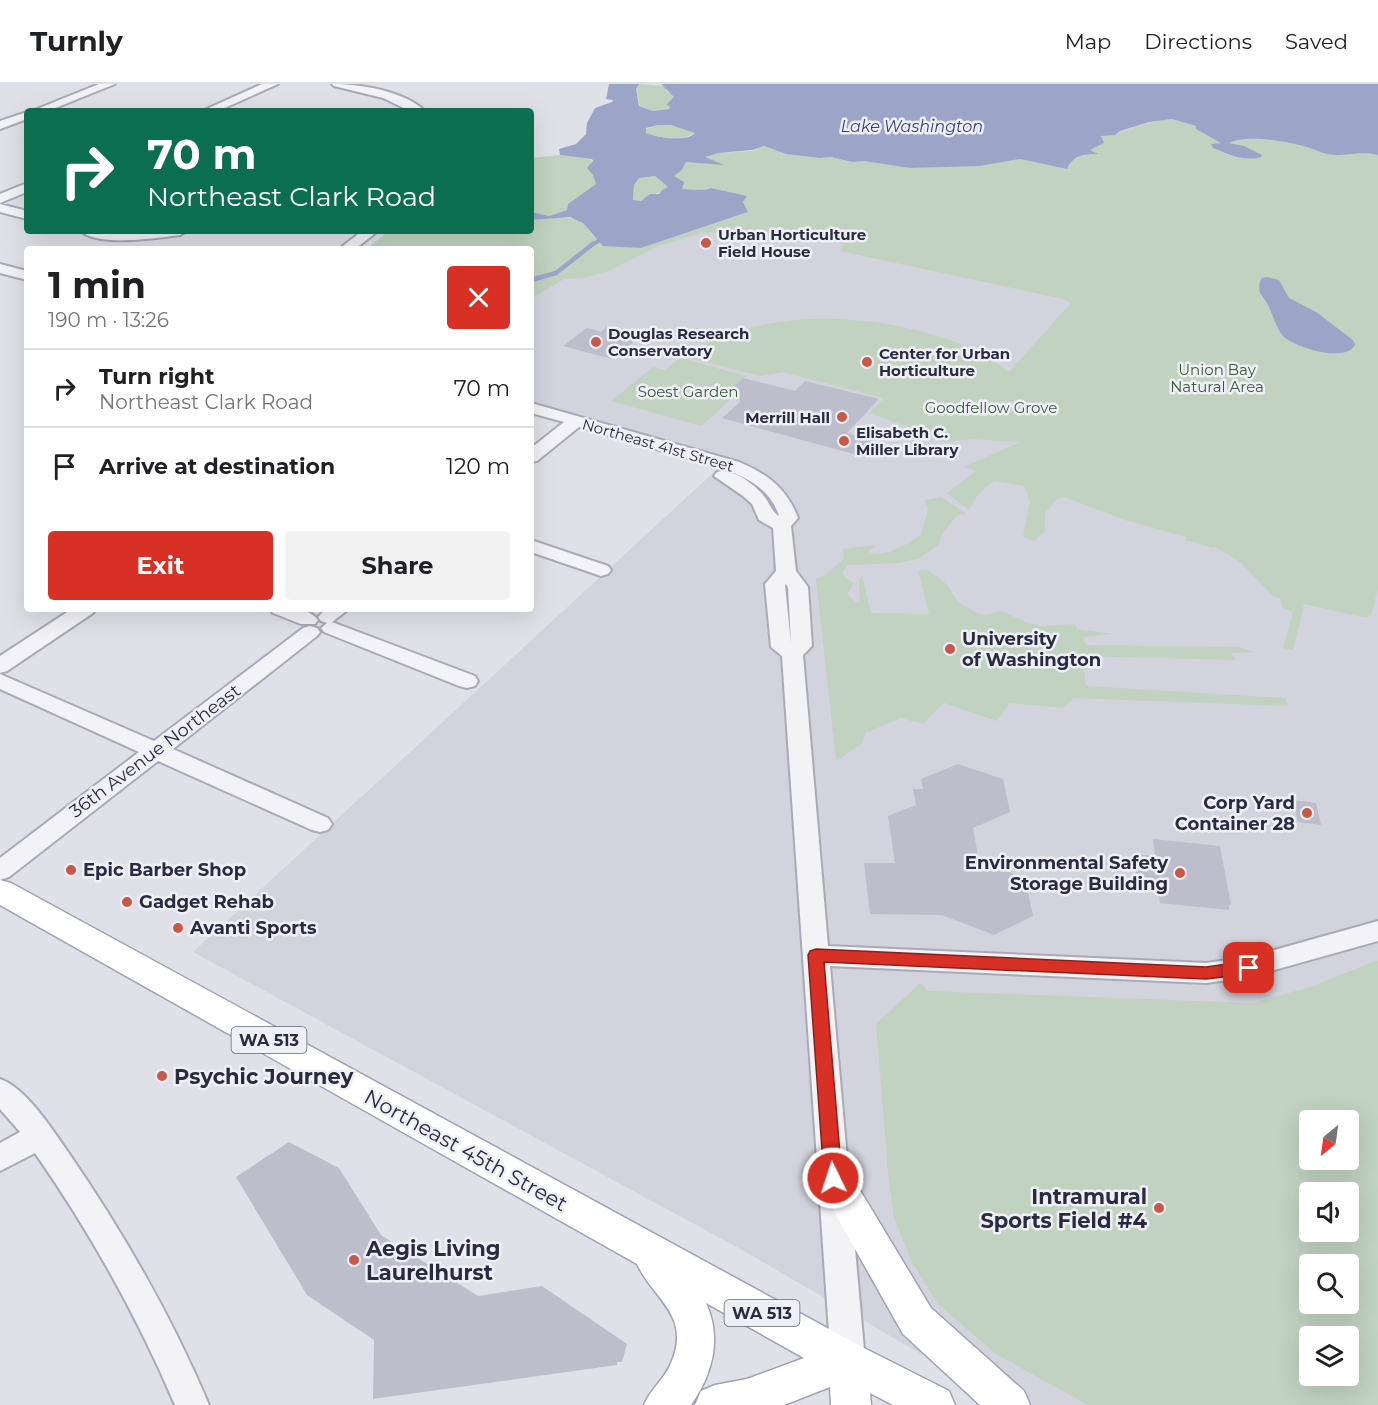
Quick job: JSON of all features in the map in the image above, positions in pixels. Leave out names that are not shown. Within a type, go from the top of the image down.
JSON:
[{"type":"main road","name":"Northeast 45th Street","points":[[0,891],[848,1361],[934,1405]]},
{"type":"main road","points":[[833,1178],[917,1321],[1010,1405]]},
{"type":"main road","points":[[645,1248],[687,1301],[695,1326],[694,1361],[685,1381],[664,1405]]},
{"type":"main road","points":[[715,1405],[747,1399],[848,1361],[851,1405]]},
{"type":"street","points":[[46,108],[109,84]]},
{"type":"street","points":[[215,108],[272,84]]},
{"type":"street","points":[[338,84],[387,95],[413,108]]},
{"type":"street","points":[[0,125],[24,116]]},
{"type":"street","points":[[0,199],[24,188]]},
{"type":"street","points":[[0,208],[24,214]]},
{"type":"street","points":[[107,234],[126,237],[153,234]]},
{"type":"street","points":[[350,246],[366,234]]},
{"type":"street","points":[[0,257],[24,263]]},
{"type":"street","points":[[0,268],[24,275]]},
{"type":"street","name":"Northeast 41st Street","points":[[534,409],[571,425],[722,476],[755,496],[763,504],[766,516],[782,525],[786,572],[776,584],[781,647],[792,653],[816,955]]},
{"type":"street","name":"Northeast 41st Street","points":[[534,419],[571,425]]},
{"type":"street","points":[[534,455],[571,425]]},
{"type":"street","points":[[534,547],[601,570]]},
{"type":"street","points":[[81,612],[0,666],[3,673],[0,679],[320,824]]},
{"type":"street","points":[[291,612],[323,621],[467,681]]},
{"type":"street","name":"36th Avenue Northeast","points":[[0,871],[323,621]]},
{"type":"street","points":[[848,1361],[816,955],[1206,973],[1249,968],[1378,931]]},
{"type":"street","points":[[0,1092],[39,1136],[108,1239],[159,1334],[192,1405]]},
{"type":"street","points":[[0,1158],[39,1136]]},
{"type":"shaded area","name":"University of Washington","points":[[1108,111],[1378,155],[1378,1405],[1009,1405],[742,1250],[193,952],[726,461],[534,405],[534,246],[531,246],[531,234],[534,234],[534,230]]},
{"type":"green space","points":[[639,84],[665,86],[667,92],[674,97],[669,109],[653,111],[640,106],[636,88]]},
{"type":"green space","name":"Union Bay Natural Area","points":[[1172,119],[1196,126],[1196,129],[1221,143],[1212,148],[1227,155],[1252,159],[1236,144],[1229,143],[1256,139],[1296,144],[1332,155],[1367,153],[1378,155],[1378,588],[1371,616],[1368,615],[1367,618],[1304,604],[1293,650],[1283,648],[1293,612],[1283,608],[1280,598],[1274,597],[1240,562],[1215,547],[1185,540],[1186,537],[1125,520],[1064,497],[1057,499],[1045,513],[1045,531],[1034,541],[1023,537],[1030,501],[1024,486],[994,481],[979,493],[969,510],[947,493],[976,471],[964,467],[1020,442],[972,439],[942,442],[928,434],[869,413],[884,398],[782,372],[761,376],[690,358],[711,340],[728,333],[774,323],[831,319],[888,324],[944,338],[981,353],[1009,372],[1071,303],[1063,299],[840,251],[844,244],[757,231],[701,233],[659,246],[609,271],[583,278],[564,279],[534,296],[534,246],[370,246],[385,234],[534,234],[534,220],[558,217],[578,220],[595,239],[641,248],[748,213],[743,201],[746,196],[711,188],[681,189],[674,176],[682,170],[686,162],[719,163],[704,157],[718,153],[752,151],[764,146],[786,154],[831,157],[852,162],[864,161],[910,168],[979,166],[1020,159],[1067,169],[1073,159],[1096,153],[1090,150],[1104,143],[1101,136],[1115,135],[1150,123]]},
{"type":"green space","points":[[658,125],[671,125],[695,132],[679,138],[665,138],[646,133],[646,129]]},
{"type":"green space","points":[[560,155],[591,159],[596,184],[568,204],[567,210],[549,216],[534,213],[534,158]]},
{"type":"green space","points":[[655,176],[668,187],[641,201],[633,200],[634,185],[639,178]]},
{"type":"green space","name":"Soest Garden","points":[[680,358],[746,376],[723,396],[731,399],[701,426],[611,401],[653,367],[665,370]]},
{"type":"green space","points":[[941,497],[967,514],[957,515],[943,533],[938,545],[920,558],[899,563],[847,565],[842,574],[854,584],[847,594],[857,603],[860,601],[859,581],[862,575],[871,613],[929,614],[918,571],[928,570],[946,584],[958,602],[977,613],[986,615],[1001,611],[1041,626],[1075,624],[1077,629],[1112,634],[1083,637],[1086,645],[1239,647],[1254,652],[1231,653],[1236,660],[1082,656],[1086,686],[1285,698],[1288,706],[1074,698],[1062,708],[1010,703],[997,721],[944,703],[923,724],[901,718],[865,733],[863,743],[836,761],[816,579],[824,576],[844,559],[843,549],[876,545],[868,552],[881,554],[895,550],[921,535],[928,509],[925,500]]},
{"type":"green space","name":"Intramural Sports Field #4","points":[[1378,960],[1378,1405],[1088,1405],[996,1354],[937,1303],[912,1262],[894,1218],[876,1024],[919,984],[922,984],[927,991],[1253,1003],[1310,987]]},
{"type":"water","name":"Lake Washington","points":[[609,84],[639,84],[636,89],[639,106],[653,111],[669,109],[670,106],[666,105],[674,97],[661,84],[1378,84],[1378,155],[1363,153],[1333,155],[1267,139],[1246,139],[1229,143],[1244,146],[1262,155],[1261,157],[1242,158],[1213,148],[1211,144],[1221,143],[1196,129],[1196,126],[1172,119],[1149,122],[1120,131],[1115,135],[1101,136],[1104,143],[1090,150],[1098,154],[1080,156],[1069,164],[1067,169],[1020,159],[979,166],[910,168],[864,161],[852,162],[831,157],[786,154],[764,146],[705,157],[724,165],[686,162],[682,170],[674,176],[684,182],[682,189],[711,188],[747,196],[743,202],[748,212],[641,248],[603,246],[583,223],[570,217],[534,220],[534,213],[549,216],[567,210],[568,204],[596,184],[587,168],[593,161],[592,159],[560,155],[559,149],[576,144],[586,134],[587,123],[595,108],[613,100],[606,99]],"holes":[[[671,125],[695,133],[686,138],[665,138],[646,133],[646,128]],[[655,176],[668,187],[659,194],[650,194],[641,201],[633,200],[634,185],[639,178]]]},
{"type":"water","points":[[1262,278],[1279,280],[1289,298],[1316,312],[1353,340],[1355,345],[1342,353],[1331,353],[1309,349],[1289,341],[1283,336],[1259,291]]},
{"type":"building","name":"Douglas Research Conservatory","points":[[606,327],[641,336],[612,359],[563,346],[587,328],[601,332]]},
{"type":"building","points":[[743,378],[795,391],[805,381],[879,399],[847,433],[875,441],[861,456],[722,418],[741,401],[723,396]]},
{"type":"building","points":[[958,764],[1003,779],[1010,812],[973,828],[979,861],[1025,878],[1033,916],[994,935],[942,915],[870,914],[864,863],[895,863],[888,816],[916,805],[913,789],[923,789],[921,779]]},
{"type":"building","name":"Corp Yard Container 28","points":[[1293,800],[1316,803],[1321,825],[1298,822]]},
{"type":"building","name":"Environmental Safety Storage Building","points":[[1153,839],[1220,846],[1231,905],[1229,905],[1229,910],[1160,903],[1158,886],[1137,884],[1134,854],[1155,856]]},
{"type":"building","name":"Aegis Living Laurelhurst","points":[[289,1142],[339,1168],[381,1235],[478,1296],[542,1286],[627,1344],[622,1362],[617,1362],[617,1365],[373,1399],[374,1340],[307,1295],[236,1177]]},
{"type":"waterway","points":[[591,245],[606,237]]},
{"type":"waterway","points":[[534,279],[556,273],[593,244]]},
{"type":"place","name":"Urban Horticulture Field House","points":[[706,243]]},
{"type":"place","name":"Douglas Research Conservatory","points":[[596,342]]},
{"type":"place","name":"Center for Urban Horticulture","points":[[867,362]]},
{"type":"place","name":"Merrill Hall","points":[[842,417]]},
{"type":"place","name":"Elisabeth C. Miller Library","points":[[844,441]]},
{"type":"place","name":"University of Washington","points":[[950,649]]},
{"type":"place","name":"Corp Yard Container 28","points":[[1307,813]]},
{"type":"place","name":"Epic Barber Shop","points":[[71,870]]},
{"type":"place","name":"Environmental Safety Storage Building","points":[[1180,873]]},
{"type":"place","name":"Gadget Rehab","points":[[127,902]]},
{"type":"place","name":"Avanti Sports","points":[[178,928]]},
{"type":"place","name":"Psychic Journey","points":[[162,1076]]},
{"type":"place","name":"Intramural Sports Field #4","points":[[1159,1208]]},
{"type":"place","name":"Aegis Living Laurelhurst","points":[[354,1260]]},
{"type":"route","points":[[833,1178],[816,955],[1206,973],[1249,968]]},
{"type":"park label","name":"Goodfellow Grove","points":[[991,407]]}]
